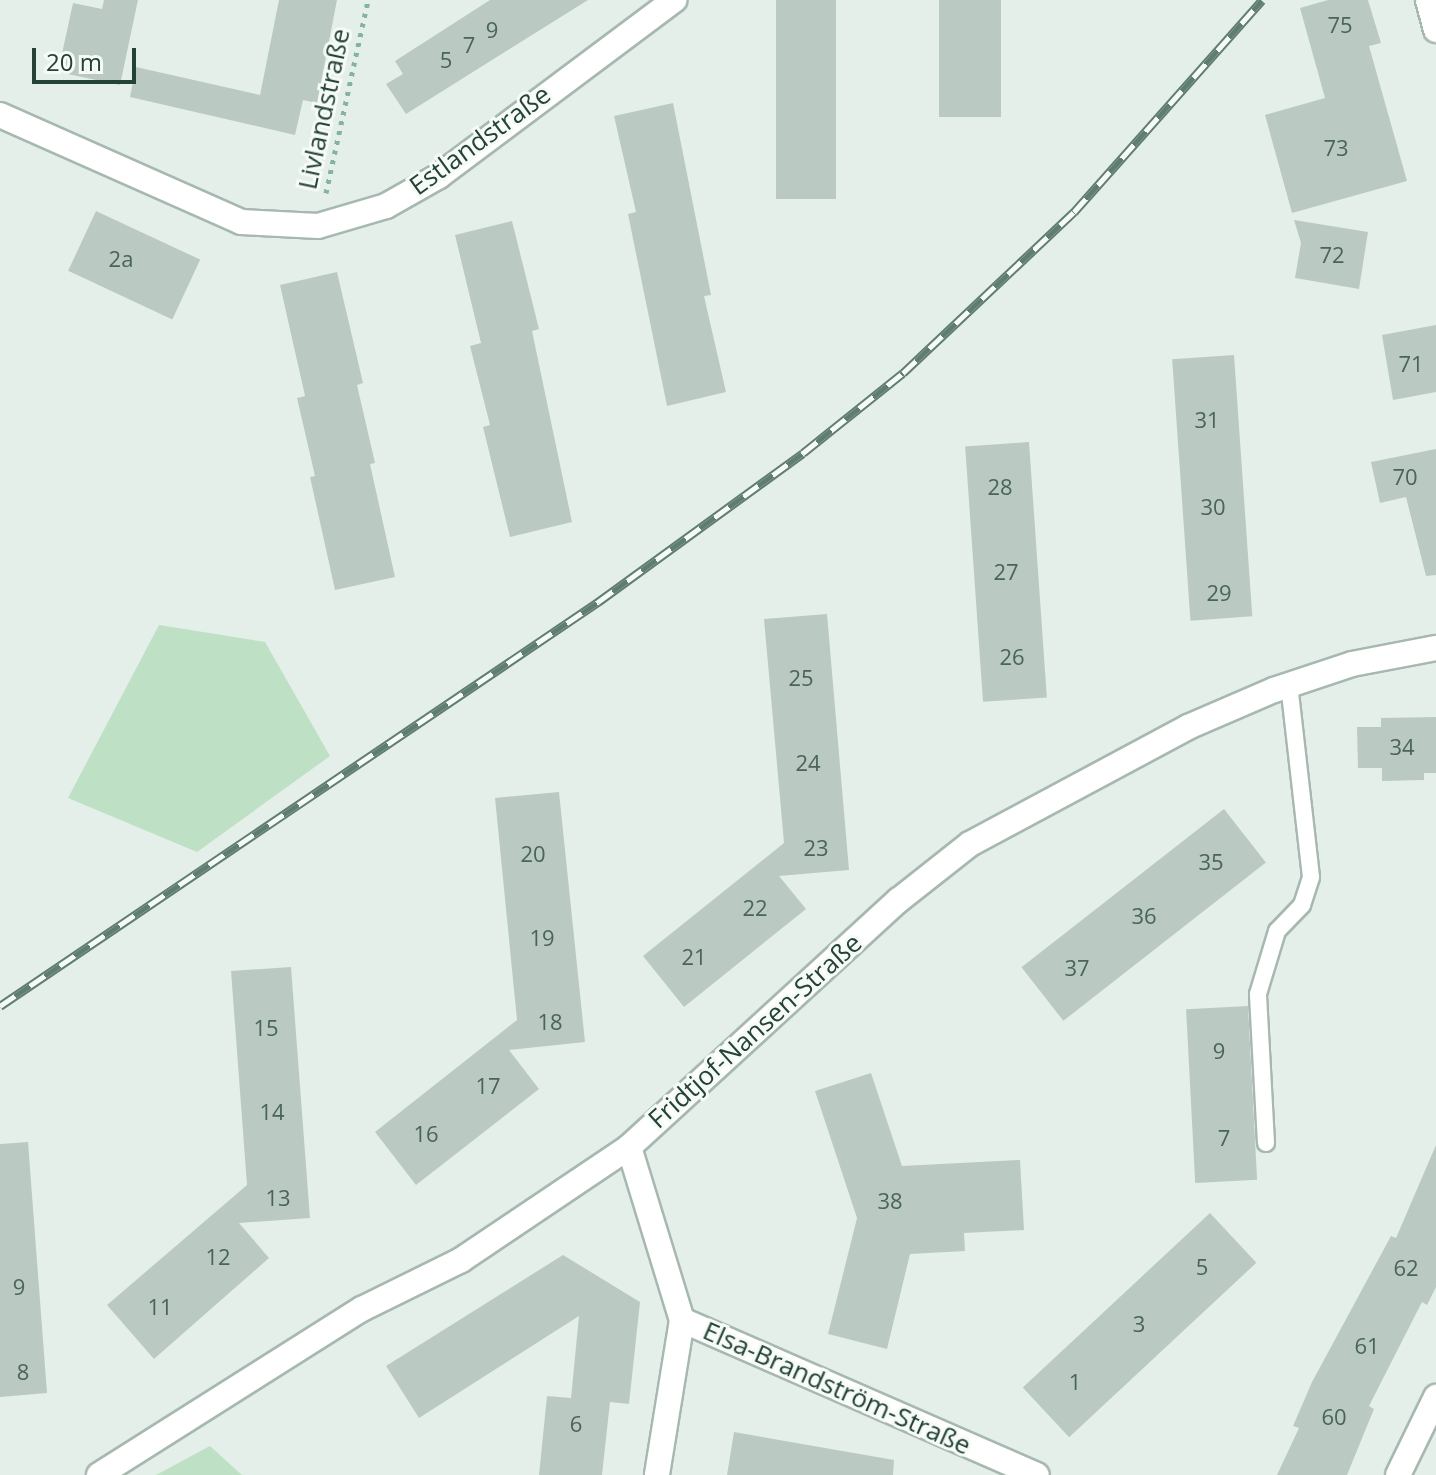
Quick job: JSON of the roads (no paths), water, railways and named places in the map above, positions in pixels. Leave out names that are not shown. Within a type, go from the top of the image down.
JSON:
[{"type":"street","name":"Estlandstraße","points":[[0,115],[241,222],[318,226],[386,206],[439,176],[674,0]]},
{"type":"street","points":[[1428,0],[1436,30]]},
{"type":"street","name":"Fridtjof-Nansen-Straße","points":[[99,1475],[362,1309],[461,1260],[629,1147],[899,900],[970,844],[1188,727],[1289,685],[1352,664],[1436,648]]},
{"type":"street","points":[[629,1147],[682,1320],[657,1475]]},
{"type":"street","name":"Elsa-Brandström-Straße","points":[[682,1320],[1037,1475]]},
{"type":"street","points":[[1398,1475],[1436,1397]]},
{"type":"lane","points":[[1266,1143],[1258,994],[1277,931],[1302,905],[1311,877],[1289,685]]},
{"type":"railway","points":[[0,1006],[598,602],[803,453],[903,373],[1074,212],[1262,0]]}]
